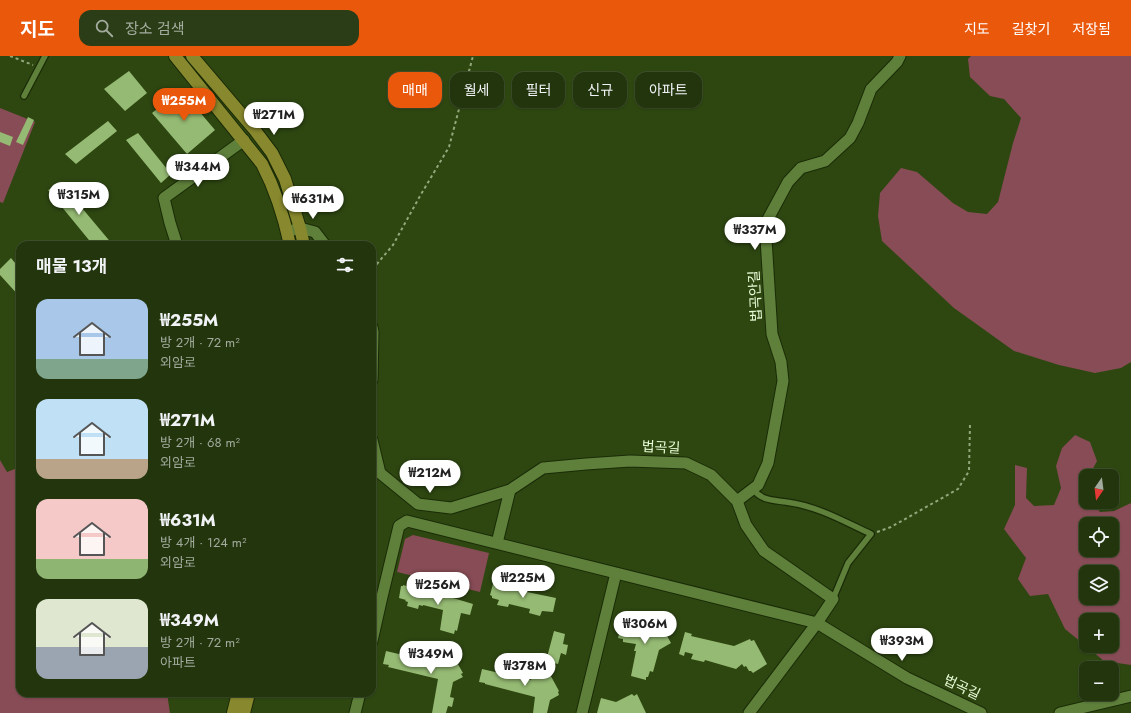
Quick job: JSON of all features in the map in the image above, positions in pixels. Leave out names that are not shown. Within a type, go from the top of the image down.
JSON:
[{"type":"main road","points":[[175,56],[262,164],[272,183],[289,241]]},
{"type":"main road","points":[[192,56],[254,129],[272,153],[285,179],[303,241]]},
{"type":"main road","points":[[233,713],[237,697]]},
{"type":"main road","points":[[244,713],[248,697]]},
{"type":"street","name":"법곡안길","points":[[737,501],[758,485],[768,463],[783,381],[781,362],[772,334],[766,239],[768,219],[788,182],[801,168],[825,161],[850,138],[858,123],[871,89],[897,62],[900,56]]},
{"type":"street","points":[[176,241],[164,198],[244,140]]},
{"type":"street","points":[[287,231],[300,228],[315,232],[322,241]]},
{"type":"street","name":"법곡길","points":[[376,456],[380,473],[418,504],[451,508],[510,490],[543,468],[630,461],[686,463],[711,475],[737,501],[746,525],[764,551],[833,599]]},
{"type":"street","points":[[377,600],[399,526],[407,521],[497,543],[510,490]]},
{"type":"street","name":"법곡길","points":[[497,543],[817,623],[907,678],[981,713]]},
{"type":"street","points":[[582,713],[616,573]]},
{"type":"street","points":[[750,713],[833,599]]},
{"type":"street","points":[[1060,713],[1131,696]]},
{"type":"street","points":[[355,713],[359,697]]},
{"type":"lane","points":[[24,96],[45,56]]},
{"type":"lane","points":[[753,489],[757,495],[771,501],[786,502],[815,508],[870,534],[848,563],[833,599]]},
{"type":"path","points":[[10,56],[38,67]]},
{"type":"path","points":[[376,265],[393,245],[449,147],[473,56]]},
{"type":"path","points":[[870,534],[891,527],[958,489],[969,471],[970,424]]},
{"type":"shaded area","points":[[971,56],[1131,56],[1131,362],[1121,368],[1095,373],[1059,365],[1014,351],[954,308],[882,241],[878,216],[880,193],[901,168],[917,172],[953,203],[968,212],[987,214],[998,202],[1021,118],[1004,99],[990,96],[970,77],[968,59]]},
{"type":"shaded area","points":[[0,108],[35,122],[3,203],[0,202]]},
{"type":"shaded area","points":[[1075,435],[1090,442],[1097,461],[1093,469],[1079,469],[1079,509],[1098,509],[1100,512],[1114,511],[1131,503],[1131,665],[1119,663],[1119,661],[1104,661],[1094,653],[1119,653],[1119,613],[1079,613],[1079,640],[1065,629],[1048,594],[1030,596],[1018,579],[1026,558],[1004,529],[1015,505],[1015,465],[1027,468],[1026,498],[1034,506],[1054,505],[1061,488],[1056,466],[1062,448]]},
{"type":"shaded area","points":[[0,460],[7,472],[16,469],[16,697],[168,697],[170,713],[0,713]]},
{"type":"shaded area","points":[[413,535],[489,553],[480,592],[397,572],[405,539]]},
{"type":"building","points":[[129,71],[147,93],[125,111],[104,89]]},
{"type":"building","points":[[181,90],[215,130],[187,154],[152,113]]},
{"type":"building","points":[[28,117],[34,120],[23,145],[16,142]]},
{"type":"building","points":[[108,121],[117,131],[76,164],[65,154]]},
{"type":"building","points":[[0,132],[13,137],[10,146],[0,142]]},
{"type":"building","points":[[138,133],[171,174],[161,183],[126,140]]},
{"type":"building","points":[[61,183],[110,241],[90,241],[48,190]]},
{"type":"building","points":[[11,258],[16,264],[16,293],[0,275],[0,269]]},
{"type":"building","points":[[493,584],[517,588],[527,592],[556,598],[553,612],[542,611],[540,616],[529,613],[530,609],[509,604],[508,607],[497,605],[499,600],[492,598],[490,595]]},
{"type":"building","points":[[403,585],[432,593],[433,591],[443,593],[443,595],[473,604],[470,615],[461,613],[457,631],[455,630],[454,634],[440,630],[443,610],[423,605],[419,605],[418,609],[407,606],[408,602],[405,601],[406,600],[399,598],[401,586]]},
{"type":"building","points":[[653,617],[654,619],[657,618],[671,643],[659,650],[653,672],[650,671],[648,677],[646,677],[646,680],[631,676],[636,644],[623,642],[623,639],[618,638],[622,622],[636,625]]},
{"type":"building","points":[[554,631],[565,634],[563,644],[568,645],[566,655],[561,653],[558,664],[546,661]]},
{"type":"building","points":[[685,632],[692,634],[691,636],[734,646],[750,639],[751,641],[754,640],[767,664],[753,673],[742,664],[736,669],[705,660],[704,662],[691,659],[693,654],[685,652],[684,656],[679,654]]},
{"type":"building","points":[[386,651],[433,662],[447,654],[448,656],[452,654],[463,673],[461,674],[463,677],[453,682],[450,697],[454,698],[452,707],[448,706],[446,713],[432,713],[438,679],[388,667],[389,665],[383,664]]},
{"type":"building","points":[[482,669],[530,680],[547,669],[559,691],[559,695],[550,700],[547,713],[533,713],[535,697],[479,682]]},
{"type":"building","points":[[632,694],[634,696],[637,694],[646,713],[597,713],[601,698],[616,702]]}]
